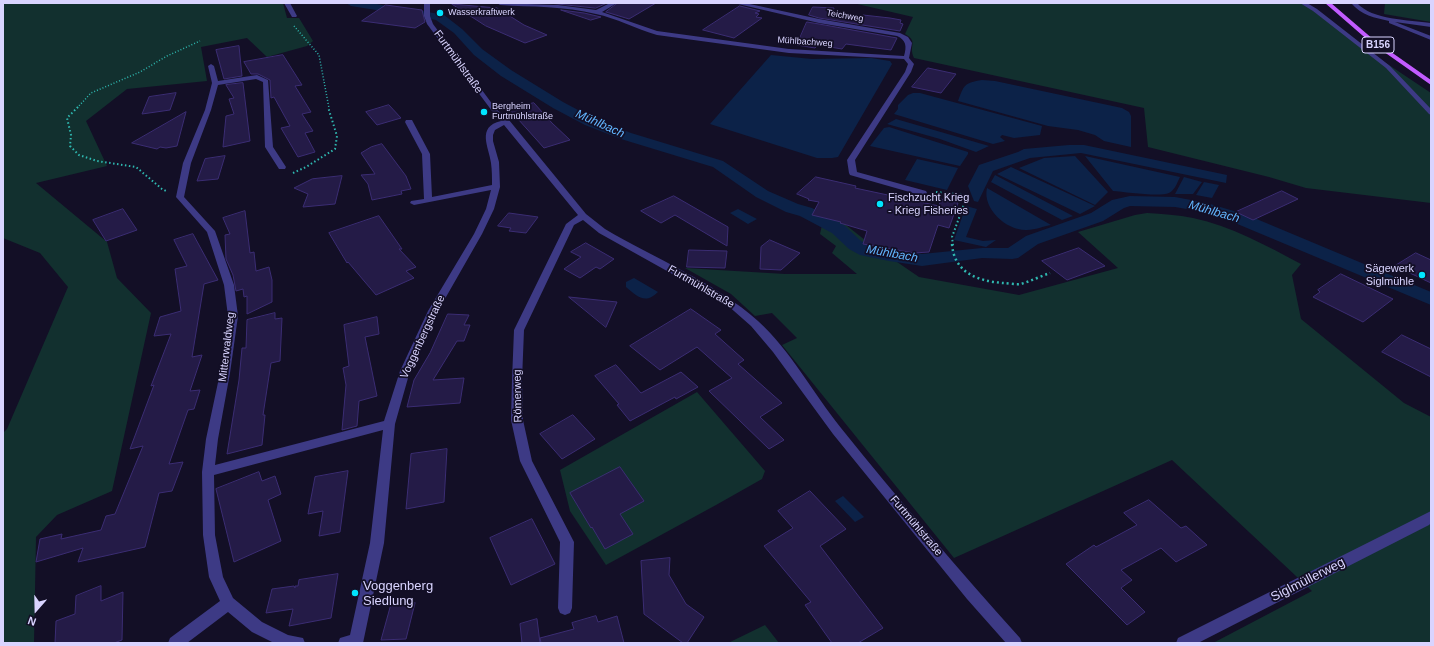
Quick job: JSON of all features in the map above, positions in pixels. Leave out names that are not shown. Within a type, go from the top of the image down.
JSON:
[{"type":"main road","name":"B156","points":[[1328,3],[1372,41],[1431,83]]},
{"type":"street","points":[[287,3],[294,16]]},
{"type":"street","name":"Furtmühlstraße","points":[[427,3],[426,13],[494,110],[506,122],[583,216],[602,231],[729,302],[755,324],[777,349],[837,431],[1015,643]]},
{"type":"street","name":"Mühlbachweg","points":[[500,3],[558,7],[597,12],[642,29],[677,36],[789,51],[891,55],[906,58]]},
{"type":"street","points":[[597,12],[614,3]]},
{"type":"street","name":"Teichweg","points":[[736,3],[819,21],[898,34],[906,37],[908,41],[909,49],[906,58]]},
{"type":"street","points":[[1302,3],[1331,22],[1388,67],[1431,113]]},
{"type":"street","points":[[1354,3],[1356,7],[1364,12],[1431,38]]},
{"type":"street","points":[[1380,18],[1431,25]]},
{"type":"street","points":[[906,58],[911,64],[908,72],[851,160],[853,173],[923,193]]},
{"type":"street","points":[[180,197],[187,163],[208,110],[215,83],[212,66]]},
{"type":"street","points":[[215,83],[257,77],[266,81],[269,147],[282,167]]},
{"type":"street","points":[[409,122],[426,154],[428,200]]},
{"type":"street","name":"Voggenbergstraße","points":[[353,642],[377,543],[389,424],[405,371],[414,351],[433,311],[478,234],[490,209],[496,186],[495,162],[489,141],[489,134],[498,124],[506,122]]},
{"type":"street","points":[[414,203],[496,186]]},
{"type":"street","name":"Mitterwaldweg","points":[[180,197],[211,231],[229,285],[233,316],[225,373],[212,439],[208,472],[209,535],[216,577],[228,603],[257,627],[287,642],[298,643]]},
{"type":"street","name":"Römerweg","points":[[565,608],[567,542],[526,461],[517,420],[519,330],[570,224],[583,216]]},
{"type":"street","points":[[208,472],[389,424]]},
{"type":"street","name":"Siglmüllerweg","points":[[1183,643],[1424,521],[1431,516]]},
{"type":"street","points":[[175,643],[228,603]]},
{"type":"path","points":[[289,175],[306,167],[335,149],[337,136],[329,110],[319,55],[294,27],[294,16]]},
{"type":"path","points":[[180,197],[162,189],[136,167],[96,161],[79,155],[70,146],[71,135],[67,118],[91,93],[140,72],[167,56],[200,41]]},
{"type":"path","points":[[923,193],[945,192],[964,195],[966,199],[952,237],[953,252],[957,262],[965,272],[987,282],[1020,284],[1050,273]]},
{"type":"green space","points":[[3,3],[283,3],[287,18],[299,18],[313,41],[307,46],[267,57],[247,38],[201,47],[207,81],[127,89],[86,121],[107,166],[36,183],[107,242],[117,278],[151,313],[112,491],[57,515],[36,537],[34,643],[3,643],[3,433],[7,429],[68,287],[40,253],[3,238]]},
{"type":"green space","points":[[853,3],[1307,3],[1315,12],[1365,49],[1431,93],[1431,203],[1306,188],[1269,177],[1148,147],[1144,108],[914,58],[912,54],[911,39],[905,34],[913,17]]},
{"type":"green space","points":[[1385,3],[1431,3],[1431,22],[1384,14]]},
{"type":"green space","points":[[1147,213],[1187,217],[1221,226],[1248,237],[1301,264],[1292,275],[1301,319],[1404,403],[1431,417],[1431,643],[1213,643],[1312,591],[1172,460],[954,558],[782,345],[797,338],[772,313],[755,316],[731,294],[685,268],[785,274],[857,274],[832,253],[836,246],[820,234],[822,225],[837,218],[865,240],[919,277],[1019,295],[1118,268],[1078,232],[1135,215]]},
{"type":"green space","points":[[697,392],[765,471],[762,479],[606,565],[570,511],[560,470]]},
{"type":"green space","points":[[765,625],[779,643],[728,643]]},
{"type":"water","points":[[771,55],[812,59],[871,58],[890,61],[892,64],[838,157],[817,158],[710,124]]},
{"type":"water","points":[[982,80],[995,81],[1122,108],[1129,112],[1131,116],[1131,147],[1104,141],[1095,135],[1078,130],[1048,126],[958,101],[963,88],[972,82]]},
{"type":"water","points":[[920,93],[1042,126],[1040,135],[1014,138],[1002,135],[1000,137],[1005,141],[993,144],[894,114],[898,109],[898,105],[908,95]]},
{"type":"water","points":[[896,119],[989,146],[976,152],[940,139],[887,124]]},
{"type":"water","points":[[889,127],[968,152],[968,154],[960,166],[870,146],[884,128]]},
{"type":"water","points":[[1084,145],[1227,175],[1226,183],[1081,153],[1030,158],[993,171],[978,202],[974,201],[968,186],[979,165],[1024,149]]},
{"type":"water","points":[[1075,156],[1108,192],[1095,205],[1019,168],[1044,158]]},
{"type":"water","points":[[1085,156],[1180,177],[1176,186],[1169,193],[1150,194],[1113,191]]},
{"type":"water","points":[[917,159],[958,168],[947,190],[905,180]]},
{"type":"water","points":[[1011,167],[1095,206],[1080,214],[997,174]]},
{"type":"water","points":[[995,175],[1073,216],[1062,220],[991,182]]},
{"type":"water","points":[[1184,177],[1202,182],[1193,194],[1175,194]]},
{"type":"water","points":[[1204,182],[1219,185],[1212,198],[1196,195]]},
{"type":"water","points":[[987,188],[1051,225],[1027,230],[1012,227],[1004,223],[992,211],[988,204],[986,196]]},
{"type":"water","points":[[966,206],[977,209],[966,237],[983,241],[996,240],[986,247],[954,240]]},
{"type":"water","points":[[738,209],[757,219],[748,224],[730,213]]},
{"type":"water","points":[[634,278],[658,292],[649,298],[641,298],[626,287],[626,282]]},
{"type":"water","points":[[843,496],[864,517],[855,522],[835,501]]},
{"type":"building","points":[[549,3],[607,3],[596,8]]},
{"type":"building","points":[[618,3],[656,3],[629,19],[606,12]]},
{"type":"building","points":[[452,4],[497,8],[524,25],[547,35],[525,43],[486,26]]},
{"type":"building","points":[[386,5],[422,10],[425,22],[415,28],[362,21]]},
{"type":"building","points":[[740,6],[760,11],[755,13],[759,14],[756,17],[762,18],[734,38],[703,30]]},
{"type":"building","points":[[813,7],[834,8],[832,14],[863,15],[901,20],[900,23],[903,24],[900,31],[819,18],[809,15]]},
{"type":"building","points":[[561,10],[584,13],[601,17],[591,20]]},
{"type":"building","points":[[807,22],[897,38],[891,50],[846,44],[842,49],[818,45],[815,48],[797,45]]},
{"type":"building","points":[[239,46],[242,76],[224,79],[216,50]]},
{"type":"building","points":[[283,55],[302,85],[295,86],[311,112],[302,114],[313,131],[305,133],[315,152],[298,157],[281,128],[290,126],[274,97],[271,98],[270,80],[258,74],[251,74],[244,62]]},
{"type":"building","points":[[928,68],[956,74],[941,93],[912,87]]},
{"type":"building","points":[[243,83],[250,141],[223,147],[226,116],[234,114],[229,99],[234,98],[226,85]]},
{"type":"building","points":[[176,93],[170,110],[142,114],[149,97]]},
{"type":"building","points":[[534,103],[570,140],[544,148],[509,109]]},
{"type":"building","points":[[389,105],[401,118],[377,125],[366,112]]},
{"type":"building","points":[[186,112],[177,146],[166,148],[160,147],[157,149],[132,143]]},
{"type":"building","points":[[382,144],[406,176],[411,189],[401,191],[402,194],[372,200],[368,184],[361,175],[375,174],[361,153],[371,147]]},
{"type":"building","points":[[225,156],[218,179],[197,181],[205,159]]},
{"type":"building","points":[[342,176],[335,204],[303,207],[308,194],[294,188],[312,179]]},
{"type":"building","points":[[816,177],[856,186],[855,188],[939,206],[941,199],[958,203],[949,228],[938,225],[929,252],[914,253],[863,244],[867,231],[840,223],[841,222],[812,215],[819,202],[808,200],[809,199],[797,194]]},
{"type":"building","points":[[1282,191],[1298,199],[1253,220],[1236,212]]},
{"type":"building","points":[[674,196],[728,227],[727,246],[675,215],[661,223],[641,211]]},
{"type":"building","points":[[123,209],[137,230],[106,241],[93,220]]},
{"type":"building","points":[[245,211],[250,253],[254,252],[256,271],[269,267],[272,280],[272,302],[247,314],[247,296],[244,297],[243,289],[236,291],[233,275],[226,259],[225,235],[230,234],[223,218]]},
{"type":"building","points":[[509,213],[538,217],[526,233],[509,231],[511,228],[498,226]]},
{"type":"building","points":[[379,216],[402,249],[399,249],[416,267],[406,271],[414,278],[376,295],[348,262],[347,263],[329,233]]},
{"type":"building","points":[[193,234],[218,280],[204,284],[192,357],[202,355],[190,391],[200,390],[194,409],[188,410],[169,464],[183,462],[172,491],[159,493],[145,547],[78,562],[83,548],[36,562],[40,539],[62,534],[61,539],[101,530],[106,516],[115,514],[143,446],[130,449],[154,385],[151,386],[171,334],[154,336],[160,317],[181,311],[175,269],[187,266],[174,240]]},
{"type":"building","points":[[770,240],[800,253],[781,270],[760,269],[761,247]]},
{"type":"building","points":[[586,243],[614,259],[600,269],[596,267],[580,278],[564,269],[581,257],[571,252]]},
{"type":"building","points":[[1079,248],[1105,266],[1067,280],[1042,261]]},
{"type":"building","points":[[689,250],[727,251],[725,268],[687,267]]},
{"type":"building","name":"Sägewerk Siglmühle","points":[[1416,253],[1431,260],[1431,283],[1395,266]]},
{"type":"building","points":[[1341,274],[1393,299],[1363,322],[1313,297],[1320,292],[1318,290]]},
{"type":"building","points":[[569,297],[617,302],[606,327]]},
{"type":"building","points":[[691,309],[721,330],[715,334],[744,360],[738,364],[782,403],[760,417],[784,440],[769,449],[709,391],[732,378],[697,347],[660,370],[630,346]]},
{"type":"building","points":[[275,313],[275,319],[282,318],[280,361],[271,363],[263,415],[265,415],[262,445],[227,454],[239,380],[242,348],[246,348],[247,320]]},
{"type":"building","points":[[448,314],[469,315],[464,325],[470,325],[464,341],[457,341],[433,380],[464,378],[460,403],[407,407],[414,380],[430,353]]},
{"type":"building","points":[[377,317],[379,334],[365,337],[377,396],[359,401],[357,426],[342,430],[346,385],[343,368],[349,366],[344,325]]},
{"type":"building","points":[[1402,335],[1431,349],[1431,377],[1382,352]]},
{"type":"building","points":[[616,365],[641,393],[681,372],[698,387],[676,399],[675,397],[630,421],[617,405],[619,404],[595,376]]},
{"type":"building","points":[[573,415],[595,439],[562,459],[540,434]]},
{"type":"building","points":[[447,449],[444,502],[406,509],[411,454]]},
{"type":"building","points":[[620,467],[644,501],[620,514],[633,534],[605,549],[570,493]]},
{"type":"building","points":[[348,471],[340,532],[319,536],[323,511],[308,514],[315,477]]},
{"type":"building","points":[[259,472],[262,481],[275,476],[281,494],[268,500],[281,541],[234,562],[216,489]]},
{"type":"building","points":[[810,491],[846,529],[820,546],[883,628],[858,643],[832,643],[805,605],[811,602],[764,546],[793,528],[778,511]]},
{"type":"building","points":[[1149,500],[1181,528],[1186,526],[1207,545],[1176,562],[1161,548],[1121,570],[1132,580],[1121,588],[1145,612],[1127,625],[1066,564],[1094,545],[1096,547],[1137,525],[1124,513]]},
{"type":"building","points":[[532,519],[555,564],[511,585],[490,538]]},
{"type":"building","points":[[670,558],[669,575],[686,604],[704,617],[687,643],[683,643],[644,614],[641,561]]},
{"type":"building","points":[[338,574],[331,618],[289,626],[293,609],[266,613],[272,589],[294,586],[295,588],[295,586],[298,586],[299,580]]},
{"type":"building","points":[[101,586],[101,601],[123,592],[122,640],[114,643],[55,643],[56,621],[75,614],[76,596]]},
{"type":"building","points":[[415,603],[406,639],[381,640],[391,604]]},
{"type":"building","points":[[596,616],[598,622],[617,616],[624,643],[541,643],[540,638],[574,629],[572,623]]},
{"type":"building","points":[[537,619],[540,643],[522,643],[520,624]]},
{"type":"waterway","name":"Mühlbach","points":[[351,3],[382,8]]},
{"type":"waterway","name":"Mühlbach","points":[[412,12],[440,17],[458,31],[478,52],[506,73],[558,105],[590,122],[626,136],[718,164],[762,194],[792,208],[806,212],[838,229],[855,245],[866,251],[889,256],[922,260],[982,253],[1012,254],[1032,240],[1097,217],[1118,204],[1130,201],[1175,202],[1201,207],[1241,219],[1431,299]]},
{"type":"place","name":"Wasserkraftwerk","points":[[440,13]]},
{"type":"place","name":"Bergheim Furtmühlstraße","points":[[484,112]]},
{"type":"place","name":"Fischzucht Krieg - Krieg Fisheries","points":[[880,204]]},
{"type":"place","name":"Sägewerk Siglmühle","points":[[1422,275]]},
{"type":"place","name":"Voggenberg Siedlung","points":[[355,593]]}]
